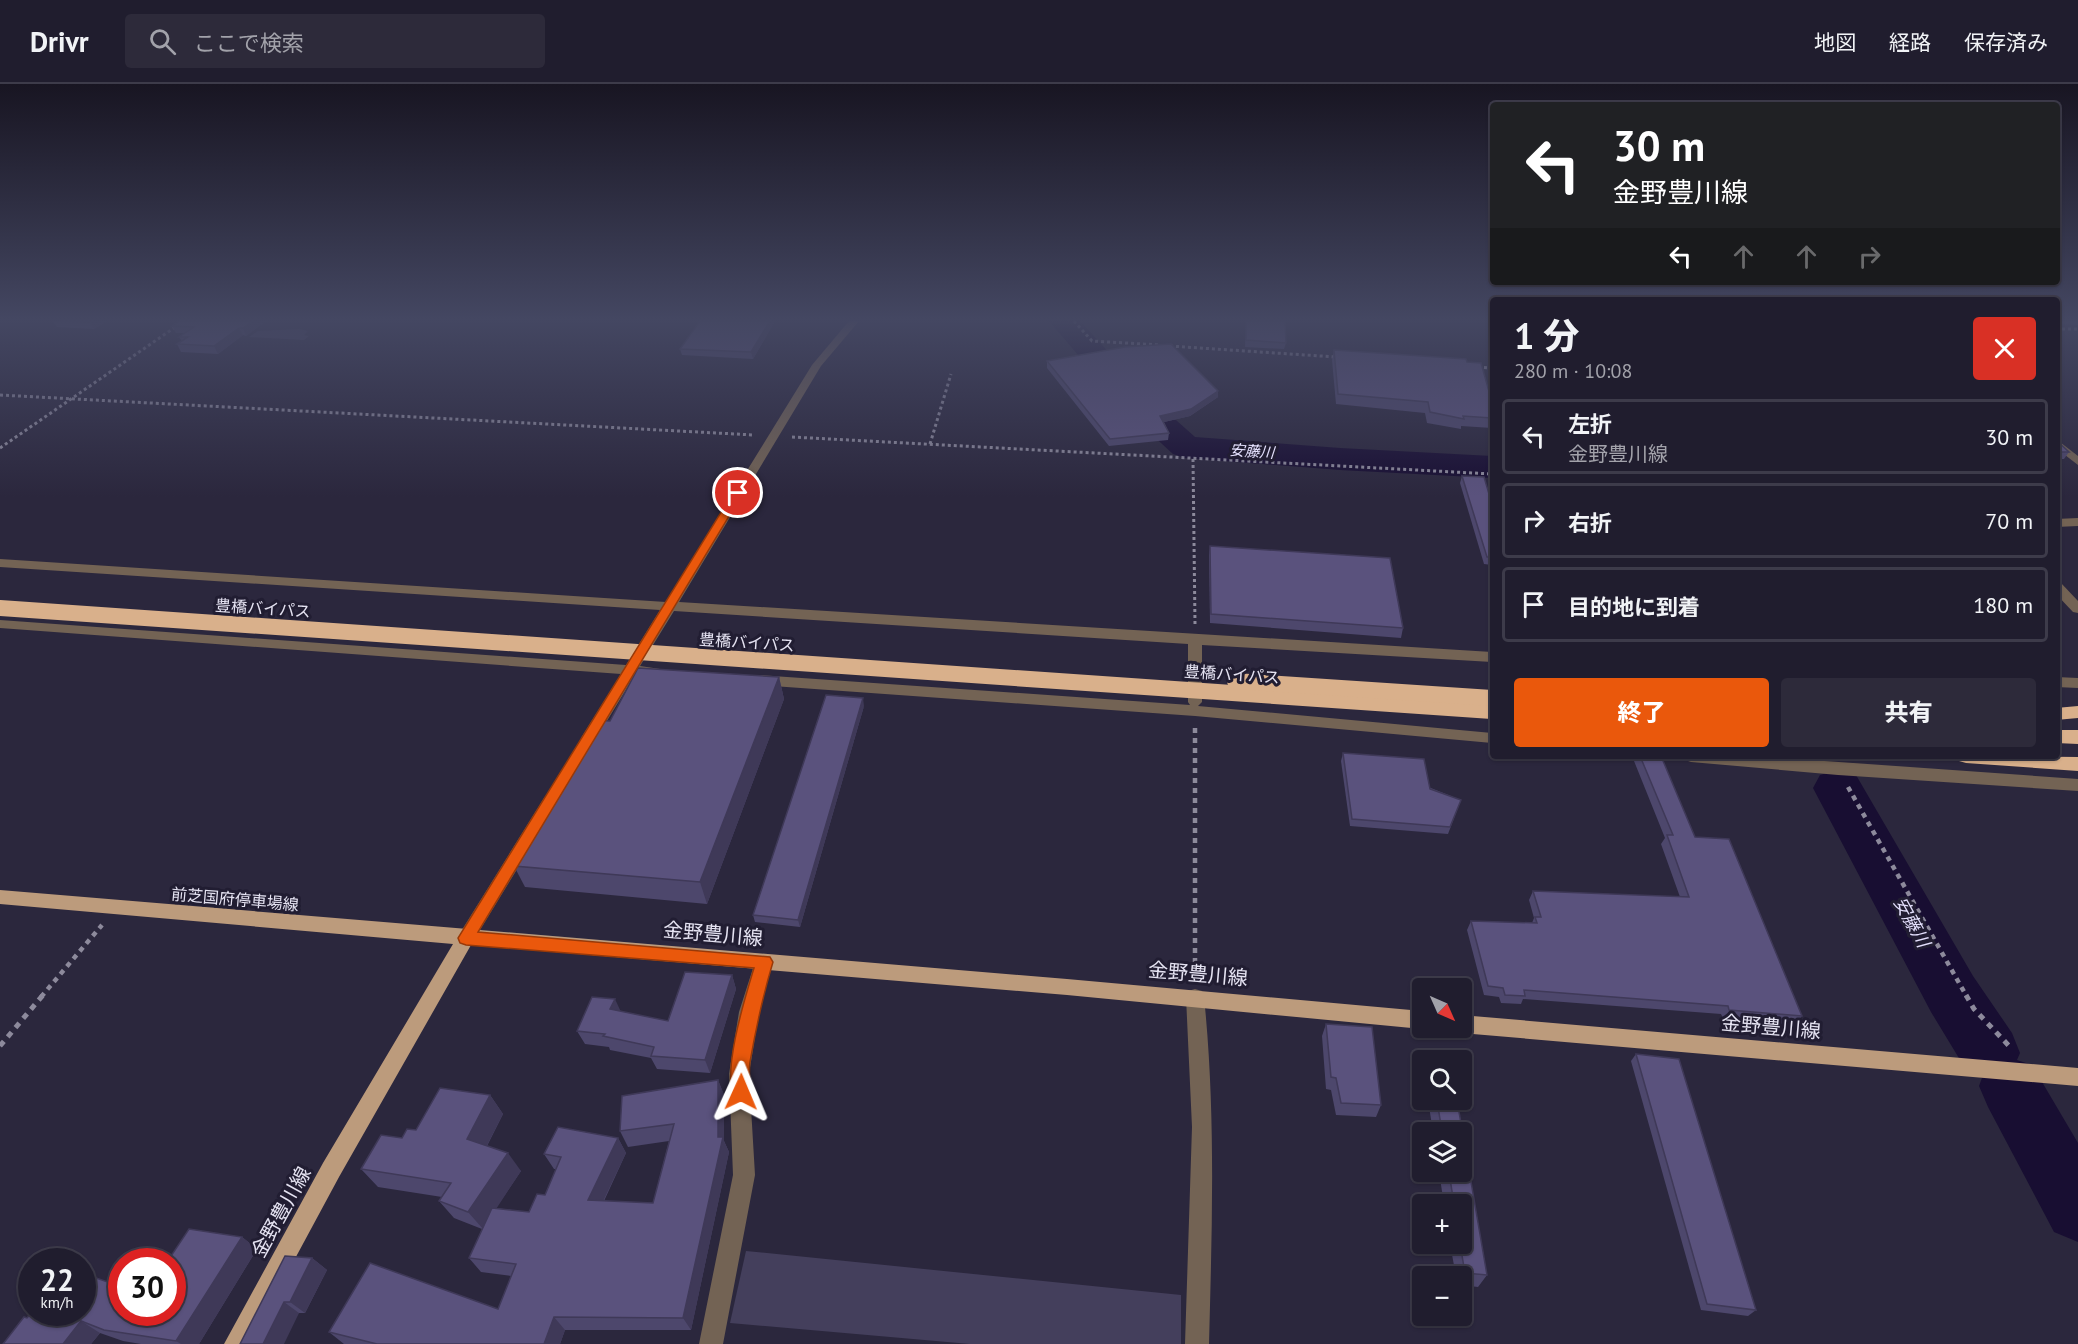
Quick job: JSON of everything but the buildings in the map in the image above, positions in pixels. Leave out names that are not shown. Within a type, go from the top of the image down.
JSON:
[{"type":"highway","name":"豊橋バイパス","points":[[0,597],[619,642],[1490,698]]},
{"type":"highway","name":"豊橋バイパス","points":[[0,608],[1490,711]]},
{"type":"highway","points":[[2060,714],[2078,712]]},
{"type":"highway","points":[[2060,736],[2078,737]]},
{"type":"highway","points":[[2060,750],[2078,752]]},
{"type":"highway","points":[[2008,759],[2078,764]]},
{"type":"main road","name":"前芝国府停車場線","points":[[0,897],[466,938]]},
{"type":"main road","name":"金野豊川線","points":[[236,1344],[331,1170],[466,938],[1195,997],[1412,1019]]},
{"type":"main road","name":"金野豊川線","points":[[1472,1025],[2078,1077]]},
{"type":"street","points":[[581,751],[808,380]]},
{"type":"street","points":[[2060,446],[2078,462]]},
{"type":"street","points":[[2060,523],[2078,522]]},
{"type":"street","points":[[0,563],[1490,657]]},
{"type":"street","points":[[2060,590],[2078,609]]},
{"type":"street","points":[[0,624],[667,673]]},
{"type":"street","points":[[1195,711],[1196,640]]},
{"type":"street","points":[[749,679],[1195,711],[1490,738]]},
{"type":"street","points":[[2060,682],[2078,683]]},
{"type":"street","points":[[1722,759],[1838,770],[2078,785]]},
{"type":"street","points":[[466,938],[556,792]]},
{"type":"street","points":[[711,1344],[744,1175],[744,1129],[739,1074],[749,1012],[764,962]]},
{"type":"street","points":[[1195,997],[1199,1031],[1202,1176],[1197,1344]]},
{"type":"path","points":[[0,448],[98,380]]},
{"type":"path","points":[[930,444],[949,380]]},
{"type":"path","points":[[0,395],[1490,474]]},
{"type":"path","points":[[1193,459],[1196,640]]},
{"type":"path","points":[[1195,711],[1195,997]]},
{"type":"path","points":[[1838,770],[1974,1009],[2036,1074]]},
{"type":"path","points":[[0,1046],[116,908]]},
{"type":"shaded area","points":[[746,1251],[1181,1295],[1181,1344],[970,1344],[730,1323]]},
{"type":"waterway","name":"安藤川","points":[[1116,380],[1137,403],[1185,447],[1340,459],[1490,467]]},
{"type":"waterway","name":"安藤川","points":[[1838,788],[1952,994],[1990,1053]]},
{"type":"waterway","name":"安藤川","points":[[2010,1086],[2078,1208]]},
{"type":"route","points":[[738,493],[466,938],[764,962],[749,1012],[739,1074],[741,1092]]}]
